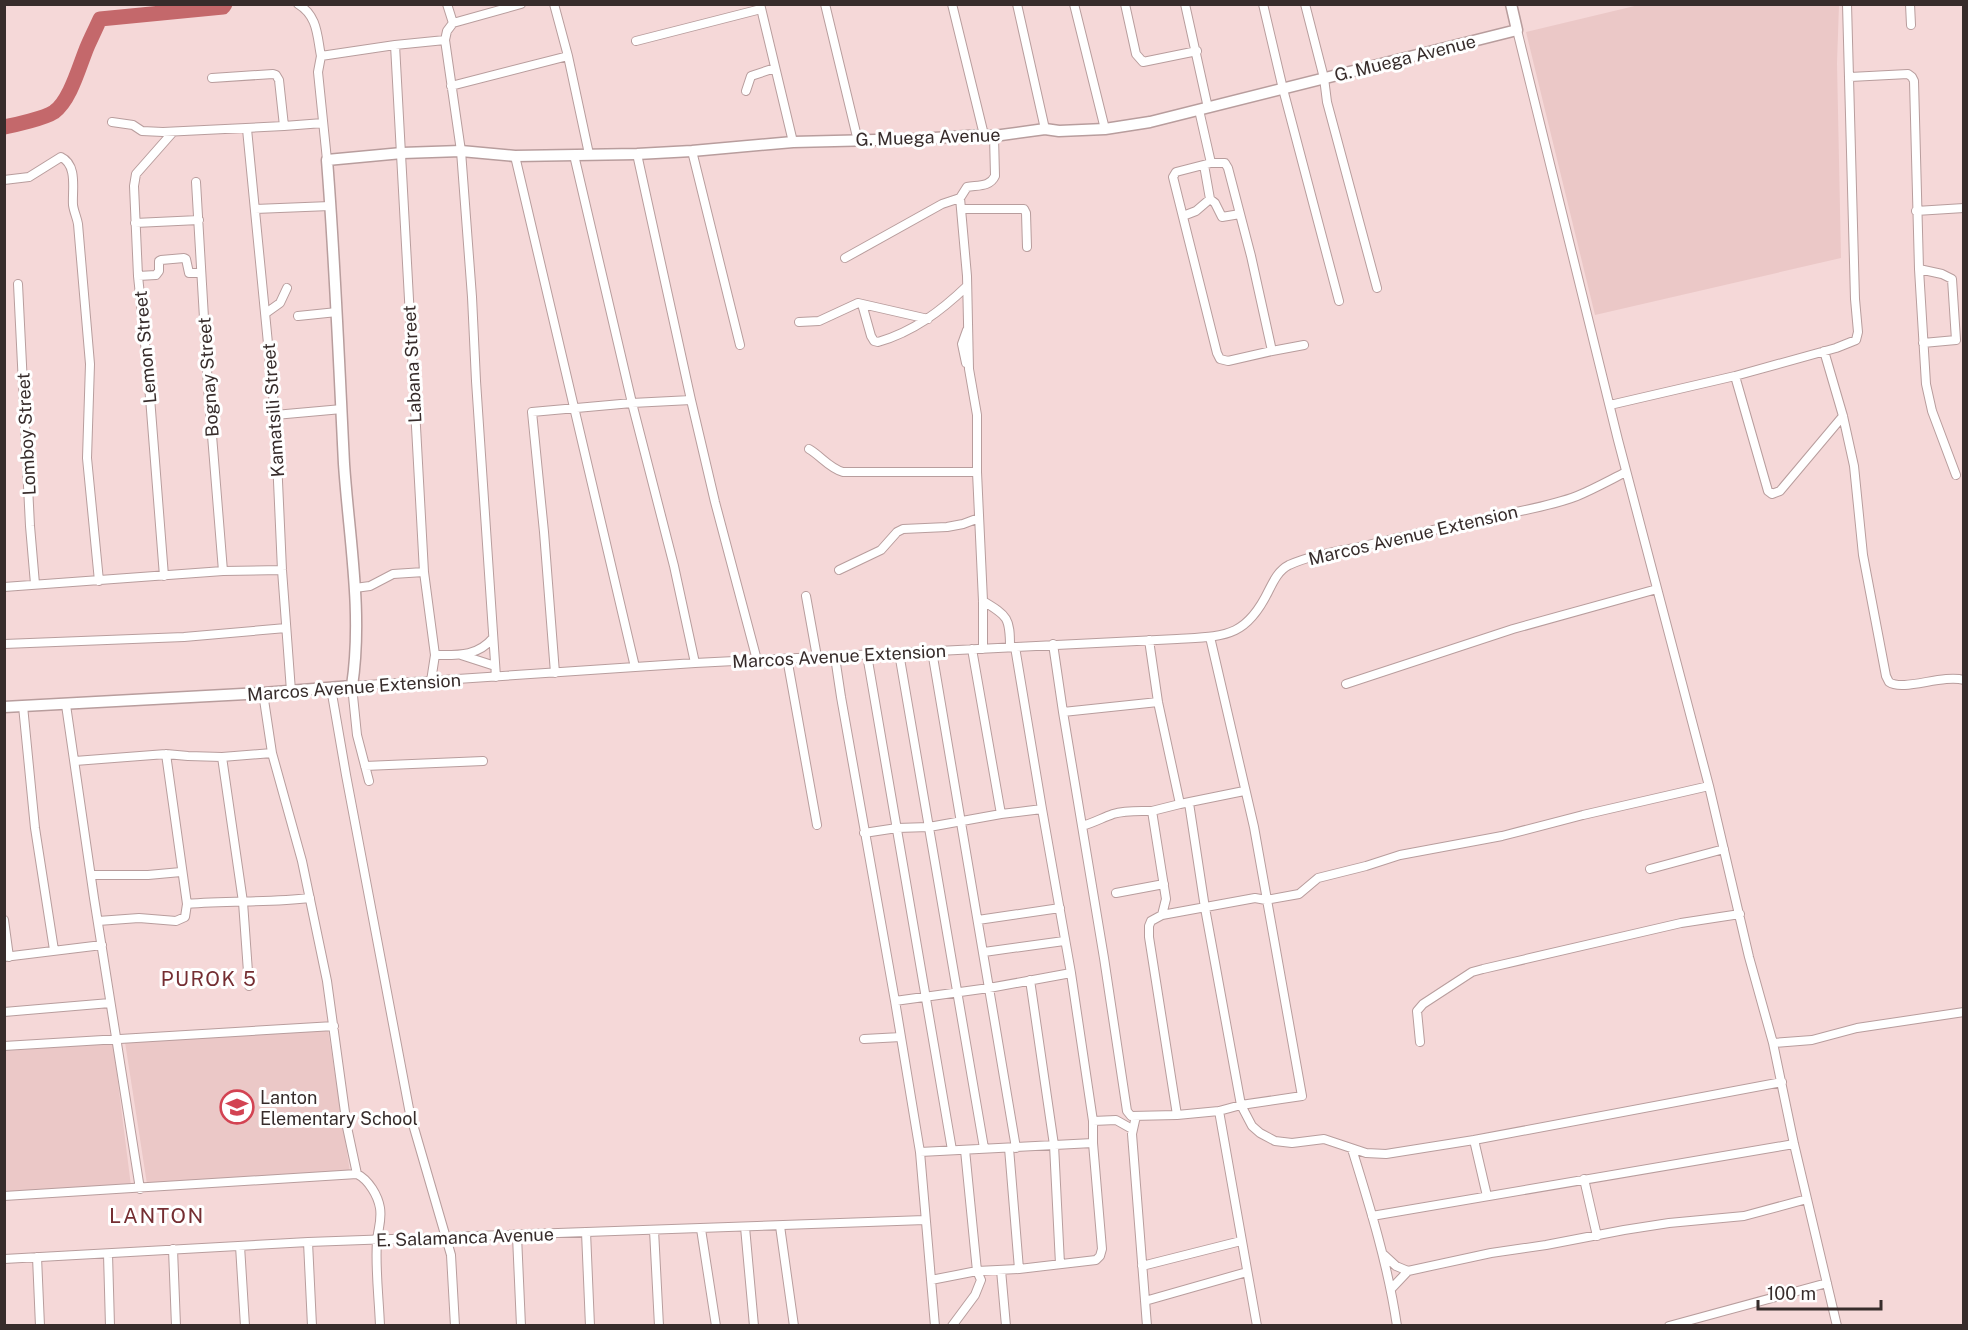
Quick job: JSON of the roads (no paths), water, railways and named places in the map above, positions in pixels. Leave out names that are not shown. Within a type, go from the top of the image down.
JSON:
[{"type":"street","points":[[298,4],[310,14],[315,22],[321,56],[318,66],[337,312],[344,466],[355,588],[356,658],[352,686],[356,729],[369,781]]},
{"type":"street","points":[[447,4],[453,23]]},
{"type":"street","points":[[496,677],[461,151],[445,40],[447,31],[453,23],[521,4]]},
{"type":"street","points":[[554,4],[568,56],[589,154]]},
{"type":"street","points":[[825,4],[858,141]]},
{"type":"street","points":[[845,258],[942,204],[960,198],[967,188],[993,181],[989,135],[952,4]]},
{"type":"street","points":[[1017,4],[1045,129]]},
{"type":"street","points":[[1074,4],[1105,129]]},
{"type":"street","points":[[1125,4],[1136,54],[1143,62],[1197,51]]},
{"type":"street","points":[[1185,4],[1197,51],[1204,109],[1210,199]]},
{"type":"street","points":[[1263,4],[1339,301]]},
{"type":"street","points":[[1305,4],[1324,78],[1327,102],[1345,162],[1377,288]]},
{"type":"street","points":[[1511,4],[1626,472],[1709,786],[1749,957],[1773,1043],[1837,1326]]},
{"type":"street","points":[[1610,405],[1735,376],[1852,343],[1857,337],[1847,4]]},
{"type":"street","points":[[1910,4],[1911,25]]},
{"type":"street","points":[[636,41],[760,7],[794,142]]},
{"type":"street","name":"G. Muega Avenue","points":[[327,160],[402,153],[461,151],[515,156],[637,154],[794,142],[989,135],[1045,129],[1059,131],[1105,129],[1150,122],[1517,30]]},
{"type":"street","points":[[321,56],[445,40]]},
{"type":"street","name":"Labana Street","points":[[395,45],[424,572],[435,655],[431,681]]},
{"type":"street","points":[[451,86],[568,56]]},
{"type":"street","points":[[746,91],[751,76],[774,68]]},
{"type":"street","points":[[212,78],[268,73],[276,75],[284,126]]},
{"type":"street","points":[[1850,77],[1902,74],[1912,77],[1916,211],[1928,395],[1934,419],[1956,475]]},
{"type":"street","points":[[112,122],[133,125],[141,131],[173,132],[323,123]]},
{"type":"street","name":"Kamatsili Street","points":[[247,129],[275,415],[282,570],[291,691]]},
{"type":"street","name":"Lemon Street","points":[[164,576],[138,276],[134,186],[136,174],[173,132]]},
{"type":"street","points":[[692,151],[740,345]]},
{"type":"street","points":[[637,154],[715,502],[758,660]]},
{"type":"street","points":[[574,155],[632,403],[674,566],[695,663]]},
{"type":"street","points":[[515,156],[635,667]]},
{"type":"street","points":[[4,180],[29,177],[61,158],[68,162],[72,175],[90,364],[87,458],[99,581]]},
{"type":"street","points":[[1272,351],[1240,214],[1226,165],[1222,162],[1207,164],[1174,174],[1220,359],[1228,361],[1304,345]]},
{"type":"street","name":"Bognay Street","points":[[196,182],[223,571]]},
{"type":"street","points":[[960,198],[967,286],[969,369],[977,415],[983,648]]},
{"type":"street","points":[[1210,199],[1215,202],[1222,217],[1240,214]]},
{"type":"street","points":[[1183,216],[1196,211],[1210,199]]},
{"type":"street","points":[[255,209],[330,206]]},
{"type":"street","points":[[1916,211],[1964,208]]},
{"type":"street","points":[[962,209],[1024,209],[1027,247]]},
{"type":"street","points":[[135,223],[199,220]]},
{"type":"street","points":[[138,276],[156,275],[161,260],[184,258],[189,273],[201,273]]},
{"type":"street","points":[[1919,268],[1952,279],[1960,339],[1923,343]]},
{"type":"street","name":"Lomboy Street","points":[[18,284],[30,526],[36,584]]},
{"type":"street","points":[[862,304],[871,336],[874,341],[878,342],[901,334],[928,319],[967,286]]},
{"type":"street","points":[[266,313],[280,303],[287,288]]},
{"type":"street","points":[[799,322],[819,321],[854,304],[928,319]]},
{"type":"street","points":[[298,316],[337,312]]},
{"type":"street","points":[[1824,351],[1843,416],[1854,466],[1867,579],[1889,682],[1902,686],[1947,678],[1964,680]]},
{"type":"street","points":[[1735,376],[1768,491],[1772,494],[1780,491],[1843,416]]},
{"type":"street","points":[[555,673],[532,412],[691,400]]},
{"type":"street","points":[[275,415],[342,410]]},
{"type":"street","points":[[809,450],[821,456],[830,466],[843,471],[977,472]]},
{"type":"street","name":"Marcos Avenue Extension","points":[[4,707],[263,693],[695,663],[1210,637],[1231,633],[1250,620],[1278,574],[1288,566],[1313,557],[1413,533],[1562,501],[1626,472]]},
{"type":"street","points":[[839,570],[881,550],[897,532],[963,524],[979,518]]},
{"type":"street","points":[[4,587],[223,571],[282,570]]},
{"type":"street","points":[[355,588],[370,586],[393,574],[424,572]]},
{"type":"street","points":[[1346,684],[1513,629],[1657,589]]},
{"type":"street","points":[[806,596],[817,657]]},
{"type":"street","points":[[931,1280],[977,1271],[1019,1269],[1096,1260],[1101,1252],[1093,1121],[1060,908],[1008,621],[1003,614],[983,601]]},
{"type":"street","points":[[4,644],[184,637],[286,628]]},
{"type":"street","points":[[1053,644],[1127,1111],[1129,1115],[1136,1116],[1177,1115],[1219,1111],[1241,1105],[1302,1096],[1254,826],[1244,791],[1210,637]]},
{"type":"street","points":[[435,655],[458,655],[482,650],[493,638]]},
{"type":"street","points":[[1149,640],[1158,702],[1184,803],[1241,1105],[1252,1126],[1260,1133],[1275,1141],[1292,1143],[1324,1139],[1366,1153],[1386,1154],[1474,1140],[1782,1082]]},
{"type":"street","points":[[972,649],[1001,813]]},
{"type":"street","points":[[932,651],[959,821],[984,952],[1012,1148],[1019,1269]]},
{"type":"street","points":[[899,653],[984,1148]]},
{"type":"street","points":[[458,655],[495,666]]},
{"type":"street","points":[[867,655],[952,1150]]},
{"type":"street","points":[[835,657],[920,1152],[935,1326]]},
{"type":"street","points":[[787,658],[817,825]]},
{"type":"street","points":[[331,688],[410,1114],[447,1238],[453,1268],[455,1326]]},
{"type":"street","points":[[263,693],[272,753],[310,898],[327,981],[346,1126],[357,1174]]},
{"type":"street","points":[[1062,712],[1158,702]]},
{"type":"street","points":[[23,705],[35,828],[54,950]]},
{"type":"street","points":[[66,705],[140,1189]]},
{"type":"street","points":[[75,761],[166,754],[222,757],[272,753]]},
{"type":"street","points":[[98,921],[139,918],[176,921],[185,916],[187,904],[166,754]]},
{"type":"street","points":[[222,757],[243,902],[249,986]]},
{"type":"street","points":[[365,766],[483,761]]},
{"type":"street","points":[[1177,1115],[1149,931],[1151,921],[1162,915],[1178,912],[1255,898],[1266,900],[1299,894],[1318,878],[1400,855],[1502,836],[1709,786]]},
{"type":"street","points":[[1082,826],[1128,811],[1152,811],[1244,791]]},
{"type":"street","points":[[864,832],[928,827],[1001,813],[1041,809]]},
{"type":"street","points":[[1152,811],[1166,899],[1162,915]]},
{"type":"street","points":[[1650,869],[1724,849]]},
{"type":"street","points":[[91,876],[182,872]]},
{"type":"street","points":[[1116,893],[1164,884]]},
{"type":"street","points":[[1255,898],[1264,888]]},
{"type":"street","points":[[187,904],[224,901],[267,902],[310,898]]},
{"type":"street","points":[[1166,899],[1178,912]]},
{"type":"street","points":[[978,920],[1060,908]]},
{"type":"street","points":[[1420,1042],[1417,1011],[1423,1004],[1472,972],[1681,923],[1740,914]]},
{"type":"street","points":[[4,920],[7,957],[102,945]]},
{"type":"street","points":[[984,952],[1064,941]]},
{"type":"street","points":[[895,1001],[989,988],[1071,973]]},
{"type":"street","points":[[1029,980],[1054,1145],[1060,1264]]},
{"type":"street","points":[[4,1012],[110,1003]]},
{"type":"street","points":[[1773,1043],[1801,1042],[1857,1028],[1964,1012]]},
{"type":"street","points":[[4,1046],[334,1026]]},
{"type":"street","points":[[864,1039],[900,1037]]},
{"type":"street","points":[[1219,1111],[1257,1326]]},
{"type":"street","points":[[1136,1116],[1132,1129],[1147,1326]]},
{"type":"street","points":[[1093,1121],[1116,1120],[1132,1129]]},
{"type":"street","points":[[1474,1140],[1487,1196]]},
{"type":"street","points":[[920,1152],[1093,1143]]},
{"type":"street","points":[[1372,1216],[1794,1144]]},
{"type":"street","points":[[1352,1149],[1391,1289],[1397,1326]]},
{"type":"street","points":[[952,1326],[981,1280],[977,1271],[965,1150]]},
{"type":"street","points":[[4,1196],[357,1174],[370,1186],[379,1204],[381,1225],[377,1240],[380,1326]]},
{"type":"street","points":[[1584,1179],[1598,1236]]},
{"type":"street","points":[[1391,1289],[1408,1271],[1491,1253],[1670,1223],[1753,1214],[1807,1199]]},
{"type":"street","name":"E. Salamanca Avenue","points":[[4,1258],[308,1242],[925,1220]]},
{"type":"street","points":[[780,1226],[794,1326]]},
{"type":"street","points":[[745,1227],[754,1326]]},
{"type":"street","points":[[701,1229],[716,1326]]},
{"type":"street","points":[[654,1230],[659,1326]]},
{"type":"street","points":[[586,1232],[590,1326]]},
{"type":"street","points":[[517,1236],[521,1326]]},
{"type":"street","points":[[1142,1266],[1241,1241]]},
{"type":"street","points":[[308,1242],[312,1326]]},
{"type":"street","points":[[240,1246],[245,1326]]},
{"type":"street","points":[[173,1249],[177,1326]]},
{"type":"street","points":[[1381,1251],[1392,1263],[1408,1271]]},
{"type":"street","points":[[108,1254],[110,1326]]},
{"type":"street","points":[[37,1257],[40,1326]]},
{"type":"street","points":[[1001,1270],[1006,1326]]},
{"type":"street","points":[[1145,1301],[1247,1272]]},
{"type":"street","points":[[1669,1326],[1827,1283]]},
{"type":"waterway","points":[[4,127],[44,117],[60,106],[70,90],[100,19],[223,7],[225,4]]},
{"type":"place","name":"Lanton Elementary School","points":[[237,1107]]},
{"type":"district","name":"PUROK 5","points":[[209,979]]},
{"type":"district","name":"LANTON","points":[[157,1215]]}]
